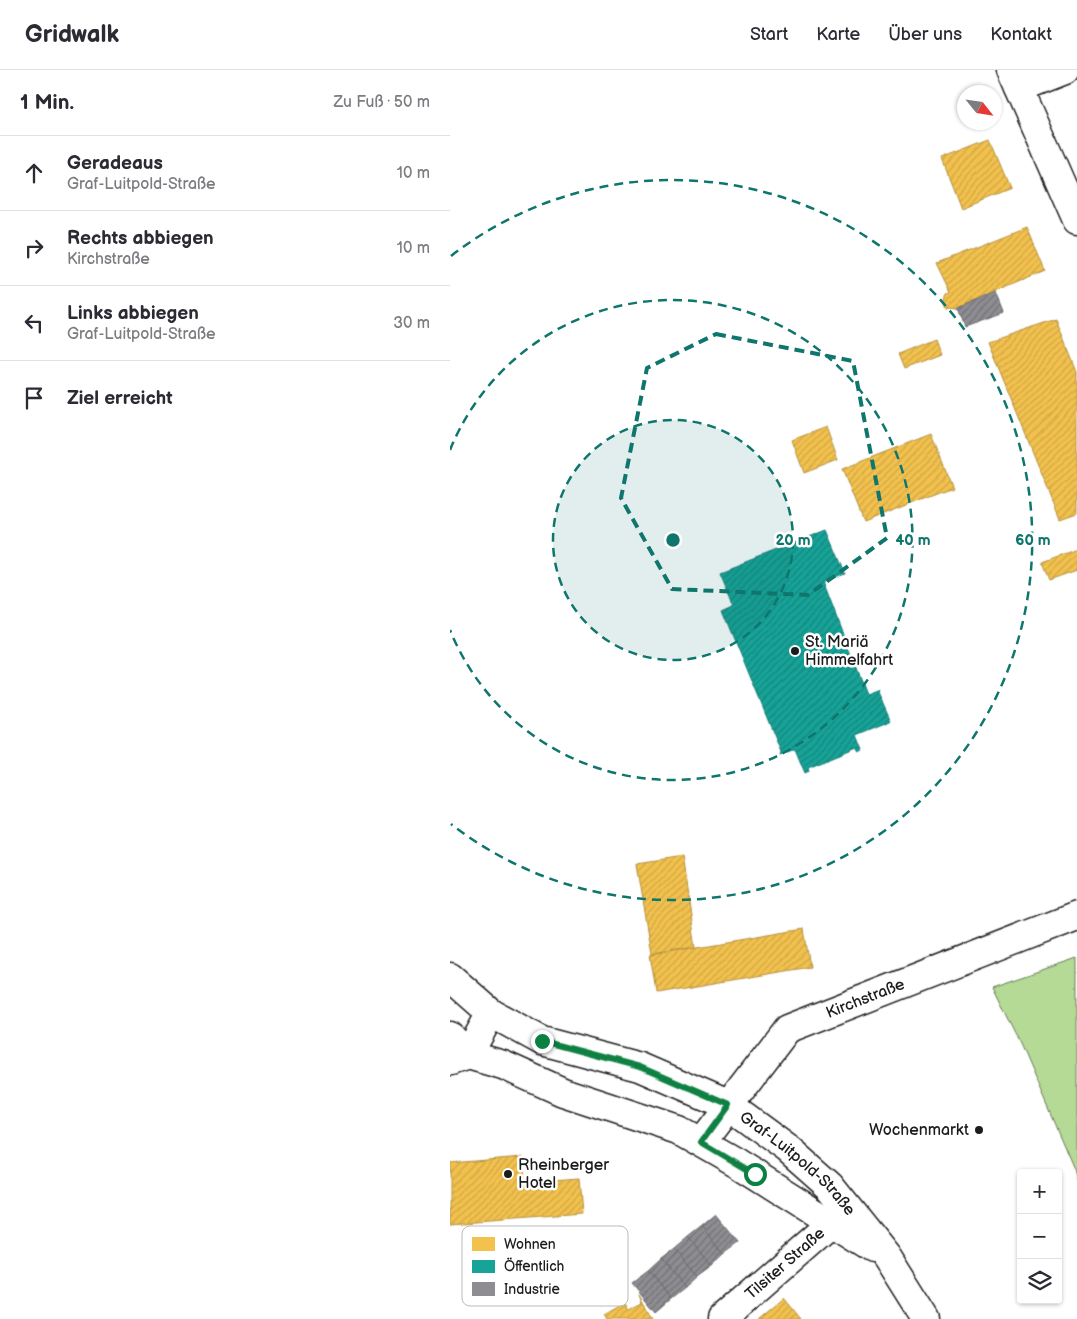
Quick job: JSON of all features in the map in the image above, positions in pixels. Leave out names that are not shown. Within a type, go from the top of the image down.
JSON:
[{"type":"street","points":[[1065,70],[1015,79],[1077,220]]},
{"type":"street","name":"Kirchstraße","points":[[701,1142],[787,1030],[1077,916]]},
{"type":"street","name":"Graf-Luitpold-Straße","points":[[450,977],[491,1013],[542,1041],[640,1067],[728,1105],[788,1149],[830,1186],[840,1215]]},
{"type":"street","points":[[456,1051],[491,1013]]},
{"type":"street","name":"Graf-Luitpold-Straße","points":[[456,1051],[503,1065],[563,1092],[679,1130],[737,1163],[840,1215],[887,1257],[926,1319]]},
{"type":"street","name":"Tilsiter Straße","points":[[722,1319],[840,1215]]},
{"type":"highlighted area","points":[[716,334],[853,361],[887,538],[808,595],[672,589],[621,498],[647,368]]},
{"type":"green space","points":[[1077,958],[1077,1181],[1074,1169],[1021,1046],[992,987]]},
{"type":"building: Wohnen","points":[[990,140],[1010,188],[961,208],[942,159]]},
{"type":"building: Wohnen","points":[[1027,227],[1045,271],[958,308],[948,307],[945,300],[948,293],[951,292],[937,263]]},
{"type":"building: Wohnen","points":[[1056,319],[1077,372],[1077,513],[1060,519],[988,342]]},
{"type":"building: Wohnen","points":[[934,339],[940,355],[904,369],[898,354]]},
{"type":"building: Wohnen","points":[[826,427],[838,460],[804,473],[792,440]]},
{"type":"building: Wohnen","points":[[931,434],[952,487],[863,522],[842,469]]},
{"type":"building: Wohnen","points":[[1077,549],[1077,570],[1049,580],[1042,562]]},
{"type":"building: Wohnen","points":[[682,857],[696,947],[652,954],[637,864]]},
{"type":"building: Wohnen","points":[[804,929],[810,967],[656,993],[650,955]]},
{"type":"building: Wohnen","points":[[523,1157],[525,1182],[579,1178],[582,1214],[450,1224],[450,1163]]},
{"type":"building: Wohnen","points":[[639,1294],[653,1319],[607,1319],[604,1314],[618,1306],[627,1306],[628,1309],[642,1302]]},
{"type":"building: Wohnen","points":[[784,1298],[801,1319],[759,1319]]},
{"type":"building: Öffentlich","name":"St. Mariä Himmelfahrt","points":[[827,530],[845,573],[823,582],[866,694],[879,689],[878,692],[891,721],[857,735],[863,750],[859,752],[857,747],[808,767],[809,771],[805,773],[795,749],[780,755],[781,752],[723,610],[734,605],[720,572]]},
{"type":"building: Industrie","points":[[996,293],[1004,313],[965,327],[958,308]]},
{"type":"building: Industrie","points":[[716,1214],[740,1243],[725,1254],[702,1226]]},
{"type":"building: Industrie","points":[[702,1226],[725,1254],[712,1266],[688,1237]]},
{"type":"building: Industrie","points":[[688,1237],[712,1266],[697,1277],[674,1249]]},
{"type":"building: Industrie","points":[[674,1249],[697,1277],[685,1288],[661,1259]]},
{"type":"building: Industrie","points":[[661,1259],[685,1288],[671,1299],[648,1271]]},
{"type":"building: Industrie","points":[[648,1271],[671,1299],[656,1312],[632,1283]]},
{"type":"place","name":"St. Mariä Himmelfahrt","points":[[795,651]]},
{"type":"place","name":"Wochenmarkt","points":[[979,1130]]},
{"type":"place","name":"Rheinberger Hotel","points":[[508,1174]]},
{"type":"route","points":[[542,1041],[640,1067],[728,1105],[701,1142],[755,1174]]}]
